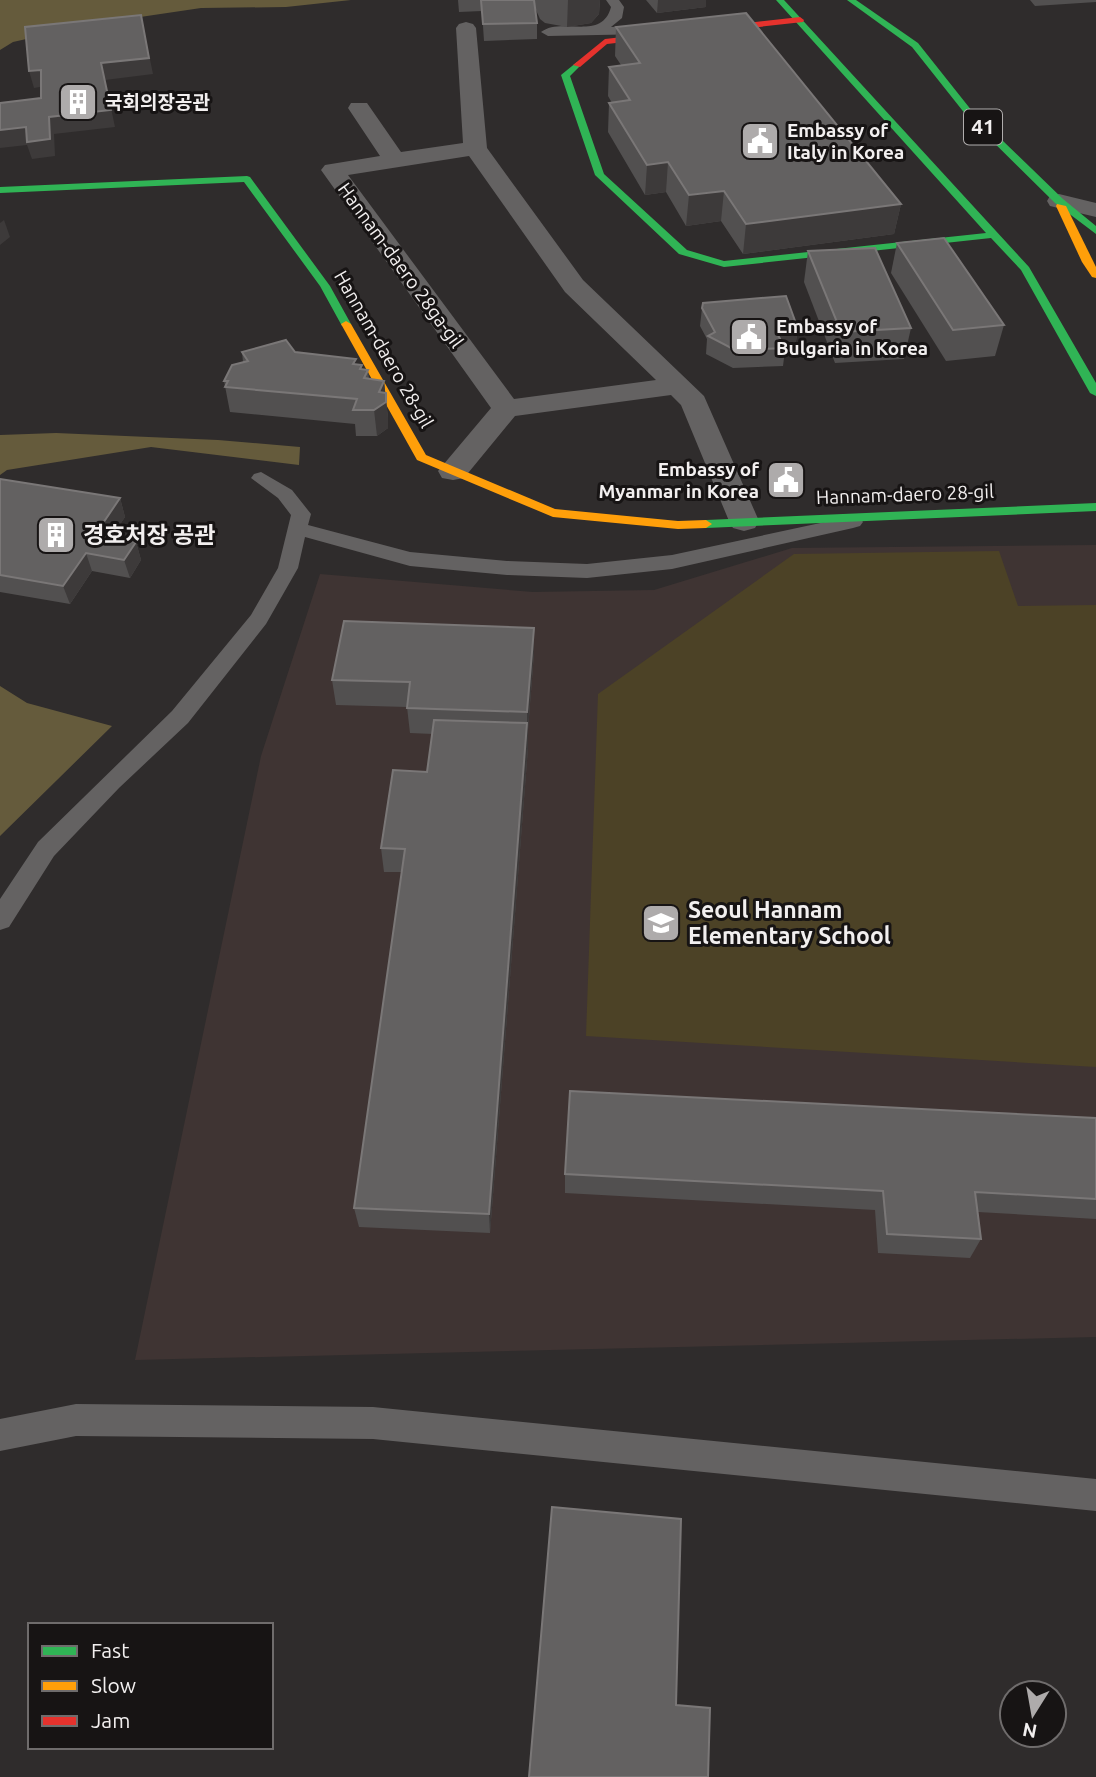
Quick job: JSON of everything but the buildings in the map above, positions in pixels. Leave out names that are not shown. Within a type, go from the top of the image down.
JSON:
[{"type":"street","points":[[780,0],[1025,269],[1069,313]]},
{"type":"street","name":"41","points":[[850,0],[915,45],[969,113],[1059,201],[1096,231]]},
{"type":"street","points":[[882,0],[915,45]]},
{"type":"street","points":[[800,20],[605,42],[565,75],[600,175],[683,252],[724,264],[994,235]]},
{"type":"street","points":[[466,28],[475,148],[574,286],[694,402],[744,522]]},
{"type":"street","points":[[359,108],[395,161]]},
{"type":"street","name":"Hannam-daero 28ga-gil","points":[[475,148],[333,170],[506,409]]},
{"type":"street","name":"Hannam-daero 28-gil","points":[[0,190],[247,179],[325,286],[421,457],[553,513],[678,524],[1096,507]]},
{"type":"street","points":[[1059,201],[1096,210]]},
{"type":"street","points":[[1059,201],[1087,262],[1096,275]]},
{"type":"street","points":[[1025,269],[1096,393]]},
{"type":"street","points":[[453,471],[506,409],[677,386]]},
{"type":"lane","points":[[595,32],[615,18],[618,7],[612,0]]},
{"type":"lane","points":[[548,32],[633,32],[733,21],[763,24]]},
{"type":"lane","points":[[0,920],[46,849],[111,782],[180,717],[259,619],[288,568],[301,514],[285,494],[261,478]]},
{"type":"lane","points":[[299,528],[410,559],[507,568],[587,571],[672,562],[879,516]]},
{"type":"lane","points":[[0,1435],[76,1420],[373,1423],[1096,1495]]},
{"type":"shaded area","points":[[0,0],[351,0],[286,7],[201,8],[93,24],[13,42],[0,50]]},
{"type":"shaded area","points":[[56,433],[218,440],[300,447],[299,465],[151,447],[7,470],[0,475],[0,435]]},
{"type":"shaded area","name":"Seoul Hannam Elementary School","points":[[1096,545],[1096,1337],[135,1360],[261,756],[320,574],[533,592],[654,590],[792,548]]},
{"type":"shaded area","points":[[999,551],[1018,606],[1096,605],[1096,1067],[586,1036],[598,694],[794,554]]},
{"type":"shaded area","points":[[0,686],[27,703],[112,726],[0,836]]},
{"type":"traffic: fast","points":[[780,0],[1025,269],[1096,393]]},
{"type":"traffic: fast","points":[[851,0],[915,45],[969,113],[1059,201],[1096,231]]},
{"type":"traffic: fast","points":[[577,65],[565,75],[600,175],[683,252],[724,264],[994,235]]},
{"type":"traffic: fast","points":[[0,190],[247,179],[325,286],[346,324]]},
{"type":"traffic: fast","points":[[706,524],[1096,507]]},
{"type":"traffic: slow","points":[[1061,206],[1087,262],[1096,275]]},
{"type":"traffic: slow","points":[[346,324],[421,457],[553,513],[678,525],[706,524]]},
{"type":"traffic: jam","points":[[577,65],[605,42],[800,20]]},
{"type":"place","name":"국회의장공관","points":[[78,102]]},
{"type":"place","name":"Embassy of Italy in Korea","points":[[760,141]]},
{"type":"place","name":"Embassy of Bulgaria in Korea","points":[[749,337]]},
{"type":"place","name":"Embassy of Myanmar in Korea","points":[[786,480]]},
{"type":"place","name":"경호처장 공관","points":[[56,535]]},
{"type":"place","name":"Seoul Hannam Elementary School","points":[[661,923]]}]
